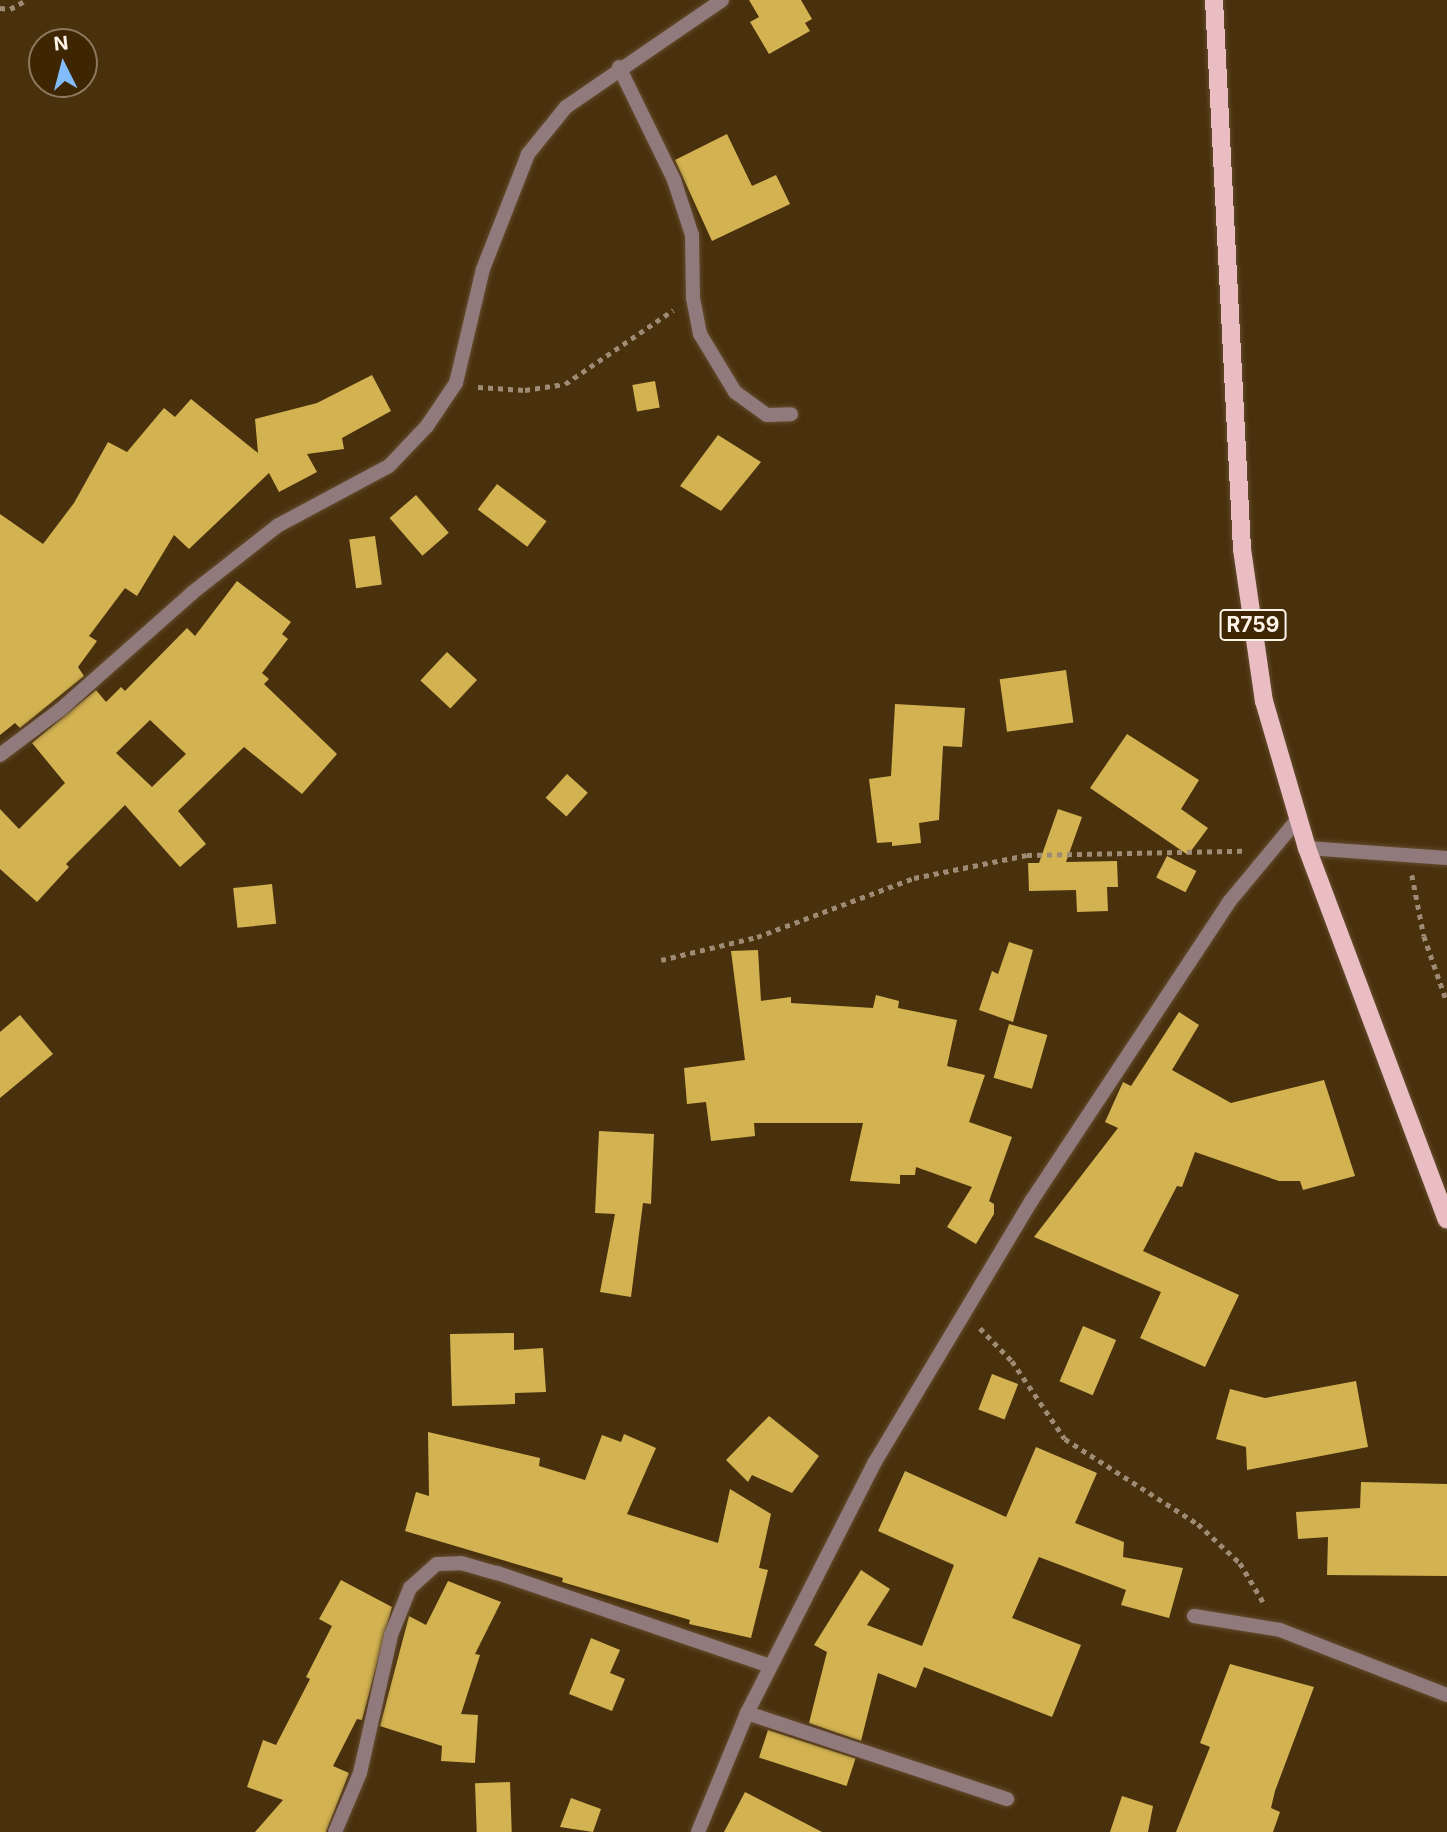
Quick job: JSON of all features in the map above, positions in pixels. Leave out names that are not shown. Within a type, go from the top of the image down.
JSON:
[{"type":"main road","name":"R759","points":[[1214,0],[1242,549],[1264,701],[1297,820],[1447,1220]]},
{"type":"street","points":[[0,755],[61,709],[192,593],[277,526],[389,466],[428,426],[456,383],[483,269],[528,154],[566,107],[619,67],[722,0]]},
{"type":"street","points":[[619,67],[674,180],[692,235],[693,298],[700,334],[735,392],[767,415],[791,414]]},
{"type":"street","points":[[698,1832],[747,1713],[875,1462],[967,1315],[1032,1200],[1229,902],[1297,820]]},
{"type":"street","points":[[1307,848],[1408,853],[1447,858]]},
{"type":"street","points":[[335,1832],[360,1773],[391,1635],[410,1588],[436,1564],[461,1563],[496,1573],[770,1666]]},
{"type":"street","points":[[1194,1616],[1280,1630],[1447,1695]]},
{"type":"street","points":[[747,1713],[1007,1799]]},
{"type":"path","points":[[0,8],[10,9],[26,0]]},
{"type":"path","points":[[456,383],[496,390],[565,384],[693,298]]},
{"type":"path","points":[[661,960],[757,937],[914,878],[1027,855],[1272,850]]},
{"type":"path","points":[[1408,853],[1424,936],[1447,1002]]},
{"type":"path","points":[[967,1315],[1012,1361],[1065,1439],[1198,1524],[1240,1563],[1280,1630]]},
{"type":"building","points":[[749,0],[801,0],[812,19],[805,23],[810,31],[769,54],[750,22],[759,17]]},
{"type":"building","points":[[727,134],[752,186],[776,175],[790,204],[712,241],[675,160]]},
{"type":"building","points":[[372,375],[391,411],[342,438],[344,449],[307,454],[317,472],[279,492],[269,473],[189,549],[174,535],[137,596],[125,588],[89,636],[97,641],[78,667],[84,676],[20,728],[15,723],[0,735],[0,514],[43,544],[74,503],[108,442],[127,452],[164,408],[175,417],[191,399],[258,453],[255,419],[317,403]]},
{"type":"building","points":[[655,381],[660,408],[637,412],[632,385]]},
{"type":"building","points":[[718,435],[761,462],[721,511],[680,486]]},
{"type":"building","points":[[497,484],[547,521],[527,547],[478,510]]},
{"type":"building","points":[[416,495],[449,533],[422,556],[390,518]]},
{"type":"building","points":[[375,536],[382,585],[356,588],[349,540]]},
{"type":"building","points":[[237,581],[291,622],[282,634],[288,639],[262,673],[269,679],[264,684],[337,754],[302,794],[244,747],[178,811],[206,844],[180,867],[125,805],[66,864],[69,867],[37,902],[0,869],[0,809],[19,829],[65,783],[32,743],[96,690],[106,702],[121,687],[125,691],[187,628],[195,636]],"holes":[[[150,720],[186,754],[152,787],[116,753]]]},
{"type":"building","points":[[447,652],[477,680],[450,708],[420,681]]},
{"type":"building","points":[[1066,670],[1073,722],[1007,732],[1000,679]]},
{"type":"building","points":[[895,704],[965,708],[962,747],[943,746],[939,820],[919,823],[921,843],[892,846],[892,842],[877,843],[869,779],[891,776]]},
{"type":"building","points":[[1127,734],[1199,780],[1181,809],[1208,828],[1188,855],[1090,788]]},
{"type":"building","points":[[567,774],[588,793],[566,817],[546,798]]},
{"type":"building","points":[[1058,809],[1082,817],[1066,862],[1117,861],[1118,887],[1107,887],[1108,911],[1077,912],[1076,890],[1029,891],[1028,863],[1039,863]]},
{"type":"building","points":[[1167,856],[1196,871],[1186,892],[1156,877]]},
{"type":"building","points":[[272,884],[276,924],[237,928],[233,888]]},
{"type":"building","points":[[1009,942],[1033,950],[1013,1022],[979,1010],[992,971],[998,974]]},
{"type":"building","points":[[758,950],[761,1001],[791,997],[791,1003],[873,1008],[876,995],[899,1001],[898,1008],[957,1020],[947,1066],[985,1075],[969,1122],[1012,1137],[989,1201],[994,1204],[994,1214],[976,1244],[947,1227],[972,1187],[916,1167],[915,1175],[900,1175],[900,1184],[850,1181],[863,1123],[754,1123],[755,1136],[711,1141],[706,1102],[687,1104],[684,1068],[745,1060],[731,951]]},
{"type":"building","points":[[1179,1012],[1199,1025],[1172,1070],[1231,1103],[1324,1080],[1355,1176],[1303,1190],[1300,1181],[1279,1181],[1195,1152],[1182,1187],[1177,1186],[1143,1251],[1239,1295],[1205,1367],[1140,1338],[1161,1292],[1034,1237],[1118,1128],[1105,1122],[1123,1082],[1131,1086]]},
{"type":"building","points":[[20,1015],[53,1054],[0,1098],[0,1032]]},
{"type":"building","points":[[1009,1024],[1047,1035],[1032,1089],[994,1078]]},
{"type":"building","points":[[599,1131],[654,1134],[651,1204],[643,1203],[631,1297],[600,1292],[615,1214],[595,1213]]},
{"type":"building","points":[[1083,1326],[1116,1340],[1093,1395],[1060,1381]]},
{"type":"building","points":[[514,1333],[514,1350],[543,1348],[546,1392],[515,1393],[515,1404],[452,1406],[450,1334]]},
{"type":"building","points":[[992,1374],[1018,1384],[1005,1420],[978,1409]]},
{"type":"building","points":[[1356,1381],[1368,1447],[1247,1470],[1246,1447],[1216,1439],[1230,1389],[1265,1398]]},
{"type":"building","points":[[769,1416],[819,1456],[792,1493],[752,1475],[748,1482],[726,1460]]},
{"type":"building","points":[[428,1432],[540,1458],[539,1466],[585,1480],[602,1435],[621,1442],[624,1434],[656,1448],[627,1514],[718,1543],[730,1489],[771,1514],[759,1568],[768,1570],[751,1638],[689,1624],[690,1620],[562,1582],[563,1578],[405,1531],[416,1492],[429,1496]]},
{"type":"building","points":[[1036,1447],[1097,1473],[1075,1523],[1124,1542],[1123,1557],[1183,1568],[1169,1618],[1121,1605],[1126,1590],[1039,1557],[1012,1618],[1081,1645],[1052,1717],[924,1667],[916,1688],[878,1673],[861,1741],[809,1723],[827,1652],[814,1645],[861,1570],[890,1589],[867,1625],[922,1646],[954,1565],[878,1531],[905,1471],[1006,1517]]},
{"type":"building","points":[[1361,1482],[1447,1484],[1447,1576],[1327,1575],[1328,1537],[1298,1539],[1296,1512],[1360,1508]]},
{"type":"building","points":[[341,1580],[392,1607],[362,1720],[357,1719],[333,1766],[349,1773],[326,1832],[255,1832],[283,1800],[247,1787],[263,1740],[276,1745],[310,1679],[306,1677],[332,1626],[319,1619]]},
{"type":"building","points":[[448,1581],[501,1602],[475,1654],[480,1655],[461,1714],[478,1715],[475,1763],[441,1761],[442,1746],[380,1726],[409,1616],[426,1625]]},
{"type":"building","points":[[591,1638],[620,1650],[610,1673],[625,1679],[612,1711],[569,1694]]},
{"type":"building","points":[[1230,1664],[1314,1687],[1275,1791],[1271,1808],[1280,1812],[1273,1832],[1176,1832],[1210,1747],[1200,1743]]},
{"type":"building","points":[[768,1730],[855,1758],[847,1786],[759,1758]]},
{"type":"building","points":[[510,1782],[512,1832],[477,1832],[475,1783]]},
{"type":"building","points":[[745,1792],[822,1832],[724,1832]]},
{"type":"building","points":[[1122,1796],[1153,1806],[1148,1832],[1110,1832]]},
{"type":"building","points":[[571,1798],[601,1809],[593,1832],[560,1827]]}]
